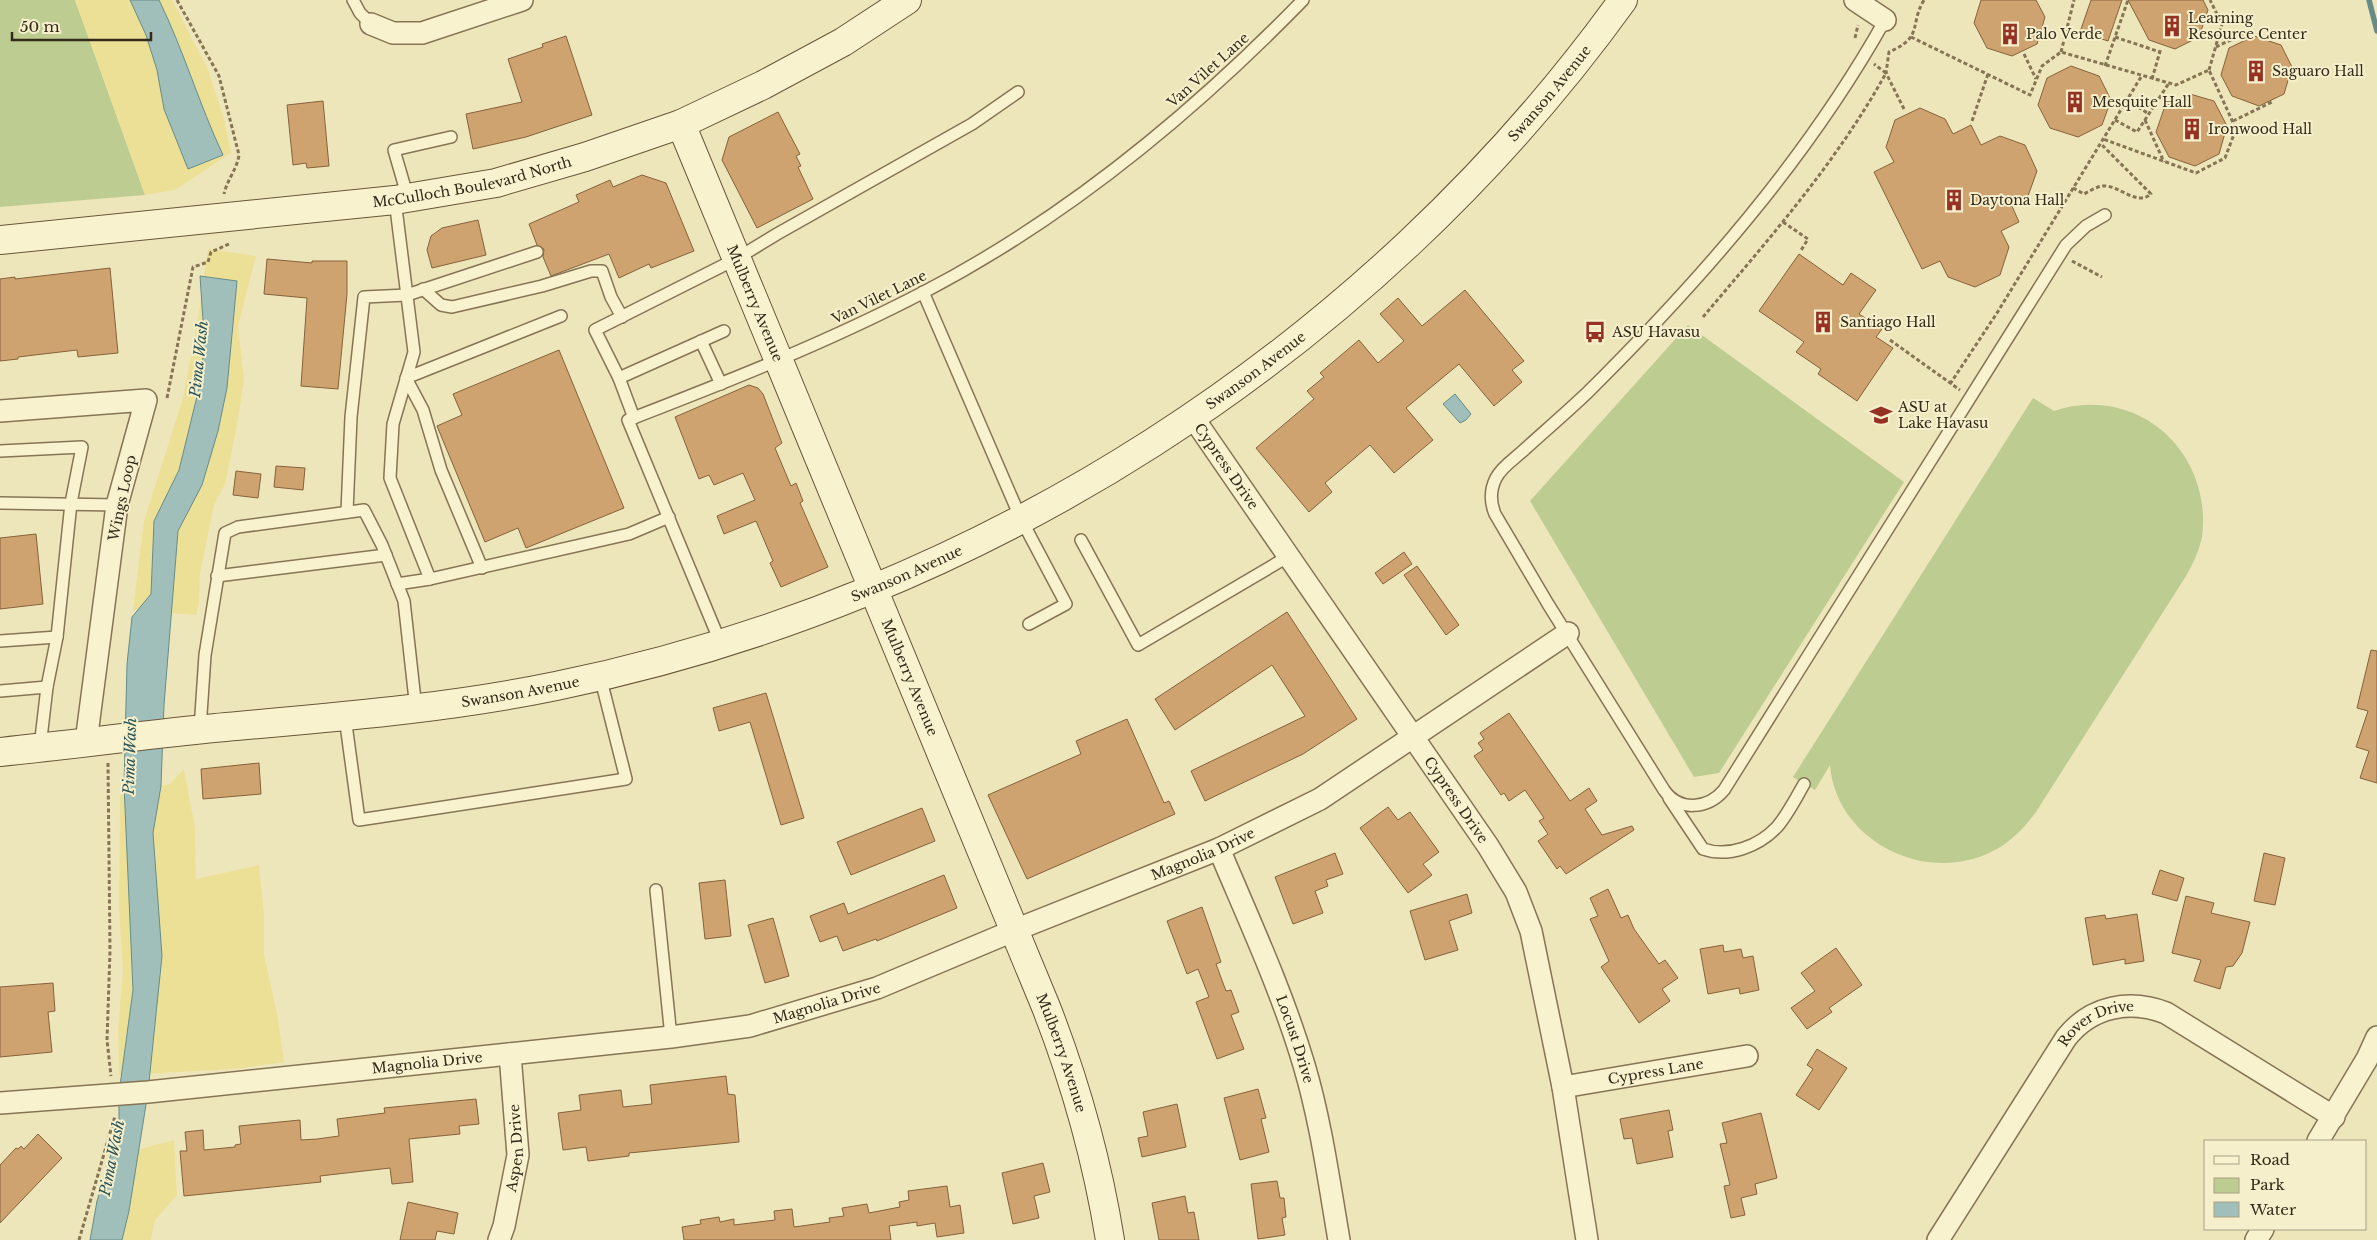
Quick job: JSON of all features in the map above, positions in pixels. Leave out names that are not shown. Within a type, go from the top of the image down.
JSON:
[{"type":"street","points":[[371,24],[393,33],[422,33],[522,0]]},
{"type":"street","name":"McCulloch Boulevard North","points":[[0,240],[401,200],[496,183],[585,158],[681,124],[763,85],[842,42],[907,0]]},
{"type":"street","name":"Swanson Avenue","points":[[0,752],[86,742],[113,748],[187,731],[345,717],[468,702],[600,676],[721,644],[817,611],[875,588],[975,543],[1126,460],[1192,416],[1289,346],[1359,289],[1425,228],[1489,163],[1549,95],[1623,0]]},
{"type":"street","points":[[1856,10],[1885,20]]},
{"type":"street","name":"Mulberry Avenue","points":[[681,124],[875,588],[1070,1069],[1089,1133],[1110,1240]]},
{"type":"street","name":"Wings Loop","points":[[0,411],[146,400],[117,505],[86,742]]},
{"type":"street","name":"Cypress Drive","points":[[1192,416],[1488,846],[1516,892],[1531,931],[1563,1087],[1587,1240]]},
{"type":"street","name":"Magnolia Drive","points":[[0,1104],[148,1092],[671,1037],[750,1026],[877,988],[1015,930],[1218,849],[1320,799],[1365,771],[1411,736],[1568,633]]},
{"type":"street","name":"Locust Drive","points":[[1218,849],[1276,985],[1304,1065],[1326,1163],[1339,1240]]},
{"type":"street","name":"Rover Drive","points":[[1938,1240],[2066,1038],[2085,1020],[2109,1008],[2141,1006],[2166,1013],[2334,1117]]},
{"type":"street","points":[[2319,1140],[2367,1059],[2377,1037]]},
{"type":"street","name":"Aspen Drive","points":[[499,1240],[504,1226],[518,1155],[510,1054]]},
{"type":"street","name":"Cypress Lane","points":[[1563,1087],[1747,1056]]},
{"type":"lane","points":[[354,0],[360,13],[371,24]]},
{"type":"lane","name":"Van Vilet Lane","points":[[634,418],[780,361],[923,292],[991,253],[1055,211],[1134,153],[1216,85],[1303,0]]},
{"type":"lane","points":[[1804,784],[1780,822],[1770,834],[1746,847],[1723,853],[1708,851],[1701,847],[1548,604],[1495,514],[1491,494],[1497,477],[1636,343],[1699,276],[1774,184],[1813,132],[1864,57],[1885,20]]},
{"type":"lane","points":[[721,644],[628,420],[634,418],[619,378],[595,330],[736,259],[972,124],[1018,92]]},
{"type":"lane","points":[[430,579],[390,478],[393,424],[414,352],[406,295],[401,200],[394,150],[451,137]]},
{"type":"lane","points":[[1664,790],[1678,803],[1695,806],[1713,801],[1724,790],[2066,245],[2086,226],[2105,215]]},
{"type":"lane","points":[[346,512],[352,417],[364,297],[406,295],[537,252]]},
{"type":"lane","points":[[424,289],[441,305],[452,307],[542,286],[591,271],[602,271],[611,297],[622,317]]},
{"type":"lane","points":[[923,292],[1021,519],[1066,604],[1029,624]]},
{"type":"lane","points":[[406,378],[561,316]]},
{"type":"lane","points":[[619,378],[724,331]]},
{"type":"lane","points":[[701,341],[721,384]]},
{"type":"lane","points":[[406,378],[423,410],[441,470],[482,568]]},
{"type":"lane","points":[[0,451],[82,447],[71,503],[57,637],[46,687],[40,748]]},
{"type":"lane","points":[[0,503],[117,505]]},
{"type":"lane","points":[[187,731],[205,655],[225,533],[238,527],[364,510],[386,555],[404,601],[416,709]]},
{"type":"lane","points":[[397,584],[482,568],[629,534],[669,517]]},
{"type":"lane","points":[[1081,540],[1138,645],[1289,556]]},
{"type":"lane","points":[[218,576],[386,555]]},
{"type":"lane","points":[[0,641],[57,637]]},
{"type":"lane","points":[[345,717],[359,820],[626,779],[600,676]]},
{"type":"lane","points":[[0,690],[46,687]]},
{"type":"lane","points":[[656,890],[671,1037]]},
{"type":"path","points":[[177,0],[219,76],[239,155],[238,164],[226,184],[224,194]]},
{"type":"path","points":[[1703,317],[1783,222],[1869,104],[1886,73],[1889,52],[1903,46],[1911,37],[1916,26],[1917,12],[1924,0]]},
{"type":"path","points":[[1911,37],[2030,95],[2042,66],[2061,52],[2074,0]]},
{"type":"path","points":[[2105,66],[2128,0]]},
{"type":"path","points":[[2103,139],[2196,173],[2226,158],[2236,129],[2209,70],[2222,24],[2210,0]]},
{"type":"path","points":[[1856,10],[1858,30],[1853,48],[1886,73],[1904,110]]},
{"type":"path","points":[[2215,47],[2243,34]]},
{"type":"path","points":[[2115,37],[2161,50],[2152,79]]},
{"type":"path","points":[[2061,52],[2176,85],[2209,70]]},
{"type":"path","points":[[2024,54],[2036,80]]},
{"type":"path","points":[[1972,121],[1988,74]]},
{"type":"path","points":[[1950,384],[1997,313],[2141,76]]},
{"type":"path","points":[[2115,120],[2136,132],[2168,83]]},
{"type":"path","points":[[2127,100],[2148,114]]},
{"type":"path","points":[[2233,121],[2272,102]]},
{"type":"path","points":[[2144,120],[2164,162]]},
{"type":"path","points":[[2073,188],[2084,194],[2104,186],[2113,187],[2136,198],[2148,197],[2151,194],[2100,144]]},
{"type":"path","points":[[1783,222],[1808,239],[1800,252]]},
{"type":"path","points":[[166,402],[193,267],[208,262],[211,252],[230,244]]},
{"type":"path","points":[[1890,340],[1970,398]]},
{"type":"path","points":[[111,1077],[107,1040],[113,748]]},
{"type":"path","points":[[79,1240],[114,1116]]},
{"type":"green space","points":[[0,0],[75,0],[145,195],[0,207]]},
{"type":"green space","points":[[1688,325],[1904,482],[1719,773],[1694,777],[1530,501]]},
{"type":"green space","points":[[2033,398],[2054,411],[2084,405],[2099,405],[2114,407],[2135,414],[2154,424],[2170,438],[2184,455],[2193,473],[2200,494],[2203,515],[2201,542],[2186,576],[2036,812],[2021,829],[2010,840],[1991,852],[1965,861],[1938,863],[1912,859],[1888,849],[1866,834],[1848,815],[1836,792],[1830,765],[1815,790],[1793,777]]},
{"type":"sand","points":[[75,0],[172,0],[208,70],[224,119],[231,153],[175,190],[145,195]]},
{"type":"sand","points":[[208,249],[256,256],[238,326],[244,380],[225,484],[214,505],[200,573],[199,603],[196,615],[133,610],[144,521],[183,398],[198,319]]},
{"type":"sand","points":[[184,769],[195,828],[196,879],[259,865],[264,914],[264,955],[277,1013],[284,1062],[235,1069],[119,1075],[118,1029],[123,972],[119,909],[120,795],[170,784]]},
{"type":"sand","points":[[174,1140],[177,1195],[155,1220],[151,1240],[90,1240],[118,1155]]},
{"type":"water","points":[[130,0],[159,0],[223,155],[188,169],[164,109],[157,70],[146,35]]},
{"type":"water","name":"Pima Wash","points":[[200,276],[237,281],[227,388],[218,431],[202,485],[178,531],[164,705],[161,786],[153,833],[162,956],[148,1092],[129,1211],[122,1240],[90,1240],[97,1201],[119,1127],[119,1093],[133,990],[124,785],[127,664],[132,617],[151,594],[154,521],[179,470],[202,376],[204,335]]},
{"type":"water","points":[[1455,394],[1471,414],[1460,423],[1443,404]]},
{"type":"building","name":"Palo Verde","points":[[1981,0],[2036,0],[2045,17],[2037,44],[2012,56],[1987,48],[1974,23]]},
{"type":"building","points":[[2091,0],[2122,0],[2108,41],[2080,32]]},
{"type":"building","name":"Learning Resource Center","points":[[2128,0],[2203,0],[2208,10],[2199,37],[2175,49],[2149,40]]},
{"type":"building","points":[[566,36],[592,115],[526,137],[473,149],[466,114],[522,102],[508,59],[543,47],[542,44]]},
{"type":"building","name":"Saguaro Hall","points":[[2254,36],[2281,45],[2292,67],[2284,94],[2259,106],[2232,96],[2221,75],[2229,48]]},
{"type":"building","name":"Mesquite Hall","points":[[2071,66],[2099,76],[2111,100],[2102,125],[2078,137],[2050,128],[2038,105],[2047,78]]},
{"type":"building","name":"Ironwood Hall","points":[[2190,94],[2214,101],[2227,126],[2219,154],[2195,166],[2169,157],[2156,132],[2165,106]]},
{"type":"building","points":[[323,101],[329,166],[307,168],[306,163],[293,165],[287,105]]},
{"type":"building","name":"Daytona Hall","points":[[1920,108],[1945,119],[1953,134],[1971,125],[1981,145],[2000,136],[2025,145],[2037,171],[2028,196],[2011,204],[2019,222],[2001,231],[2009,247],[2000,275],[1975,287],[1948,277],[1940,261],[1922,269],[1874,172],[1894,162],[1886,147],[1895,120]]},
{"type":"building","points":[[778,112],[800,154],[796,156],[801,166],[798,167],[813,199],[757,228],[722,160],[729,137]]},
{"type":"building","points":[[642,175],[666,183],[694,251],[651,268],[649,264],[619,278],[609,254],[551,276],[543,257],[544,249],[537,245],[529,224],[579,202],[576,195],[610,180],[613,187]]},
{"type":"building","points":[[478,220],[486,255],[432,268],[427,250],[431,236],[442,228]]},
{"type":"building","name":"Santiago Hall","points":[[1799,254],[1843,285],[1851,273],[1876,290],[1859,314],[1882,329],[1876,337],[1893,348],[1857,401],[1818,374],[1821,369],[1796,352],[1804,342],[1759,311]]},
{"type":"building","points":[[267,259],[312,263],[312,261],[347,261],[347,294],[338,389],[301,386],[307,298],[264,294]]},
{"type":"building","points":[[110,268],[118,353],[78,357],[77,350],[0,361],[0,279]]},
{"type":"building","points":[[1465,290],[1524,361],[1512,370],[1522,382],[1494,406],[1459,364],[1406,408],[1433,440],[1394,473],[1370,445],[1325,483],[1332,492],[1309,512],[1256,448],[1314,399],[1307,391],[1324,377],[1320,373],[1359,340],[1378,363],[1404,341],[1380,314],[1398,298],[1422,326]]},
{"type":"building","points":[[559,350],[624,508],[526,548],[518,528],[485,542],[437,426],[462,415],[453,394]]},
{"type":"building","points":[[749,385],[758,388],[763,394],[782,443],[775,448],[791,486],[796,483],[803,501],[800,503],[828,567],[781,587],[770,563],[773,561],[756,521],[724,534],[717,516],[755,500],[743,473],[714,485],[709,475],[699,479],[675,417]]},
{"type":"building","points":[[276,466],[305,468],[303,490],[274,487]]},
{"type":"building","points":[[236,471],[261,474],[258,498],[233,495]]},
{"type":"building","points":[[36,534],[43,604],[0,609],[0,538]]},
{"type":"building","points":[[1404,552],[1412,564],[1383,584],[1375,573]]},
{"type":"building","points":[[1417,566],[1459,625],[1446,635],[1404,575]]},
{"type":"building","points":[[1287,612],[1357,719],[1303,754],[1205,801],[1191,771],[1305,716],[1272,665],[1175,730],[1155,699]]},
{"type":"building","points":[[2371,650],[2377,651],[2377,783],[2360,778],[2369,751],[2356,747],[2368,711],[2357,708]]},
{"type":"building","points":[[766,693],[804,818],[781,825],[750,722],[719,731],[713,708]]},
{"type":"building","points":[[1509,713],[1570,801],[1589,788],[1597,801],[1585,809],[1602,835],[1632,826],[1634,830],[1566,874],[1560,866],[1557,869],[1538,841],[1548,834],[1539,821],[1544,818],[1525,790],[1509,801],[1504,793],[1501,795],[1474,756],[1483,750],[1478,743],[1484,739],[1480,733]]},
{"type":"building","points":[[1127,719],[1164,803],[1169,801],[1175,814],[1027,879],[988,795],[1081,754],[1076,741]]},
{"type":"building","points":[[259,763],[261,794],[203,799],[201,769]]},
{"type":"building","points":[[1388,807],[1398,820],[1410,812],[1439,852],[1423,864],[1432,875],[1408,893],[1360,828]]},
{"type":"building","points":[[922,808],[935,841],[851,875],[837,842]]},
{"type":"building","points":[[1335,853],[1343,874],[1326,880],[1328,886],[1315,891],[1323,913],[1293,924],[1275,877]]},
{"type":"building","points":[[2264,853],[2285,858],[2275,905],[2254,901]]},
{"type":"building","points":[[2160,870],[2184,878],[2177,901],[2152,894]]},
{"type":"building","points":[[944,875],[957,908],[877,941],[876,939],[843,951],[837,936],[820,942],[810,916],[844,903],[848,914]]},
{"type":"building","points":[[725,880],[731,936],[705,939],[699,883]]},
{"type":"building","points":[[1608,889],[1621,918],[1628,915],[1634,929],[1659,964],[1665,960],[1678,978],[1662,989],[1670,1001],[1639,1023],[1601,967],[1609,961],[1590,919],[1598,916],[1590,898]]},
{"type":"building","points":[[1467,894],[1472,913],[1449,921],[1458,950],[1425,960],[1410,911]]},
{"type":"building","points":[[2186,896],[2214,903],[2211,913],[2250,922],[2242,953],[2233,966],[2226,967],[2220,989],[2194,981],[2201,960],[2172,953]]},
{"type":"building","points":[[1202,907],[1221,962],[1216,964],[1226,991],[1231,990],[1239,1012],[1231,1015],[1244,1049],[1217,1059],[1196,1002],[1209,997],[1198,969],[1187,974],[1167,921]]},
{"type":"building","points":[[2137,914],[2144,961],[2125,964],[2125,959],[2093,965],[2085,918],[2105,915],[2106,919]]},
{"type":"building","points":[[773,918],[789,976],[765,983],[748,925]]},
{"type":"building","points":[[1723,945],[1724,952],[1741,949],[1743,958],[1753,956],[1759,990],[1740,994],[1739,988],[1708,994],[1700,949]]},
{"type":"building","points":[[1836,948],[1862,985],[1829,1008],[1832,1012],[1807,1029],[1791,1008],[1815,991],[1801,973]]},
{"type":"building","points":[[53,983],[55,1011],[48,1012],[52,1052],[0,1057],[0,987]]},
{"type":"building","points":[[1817,1049],[1847,1068],[1819,1110],[1796,1095],[1813,1069],[1807,1065]]},
{"type":"building","points":[[726,1076],[728,1094],[735,1095],[739,1142],[629,1153],[629,1156],[588,1161],[586,1147],[563,1150],[558,1113],[581,1110],[579,1095],[621,1090],[623,1107],[652,1104],[650,1085]]},
{"type":"building","points":[[1258,1089],[1266,1118],[1261,1119],[1269,1152],[1240,1160],[1224,1098]]},
{"type":"building","points":[[476,1099],[479,1124],[459,1126],[460,1134],[409,1139],[413,1182],[392,1184],[390,1168],[320,1176],[321,1182],[184,1196],[180,1151],[187,1151],[185,1132],[203,1130],[204,1150],[235,1147],[235,1145],[241,1144],[239,1126],[300,1120],[301,1140],[317,1139],[339,1136],[337,1119],[385,1113],[384,1108]]},
{"type":"building","points":[[1177,1104],[1186,1147],[1142,1157],[1138,1138],[1148,1136],[1143,1112]]},
{"type":"building","points":[[1669,1110],[1673,1130],[1668,1131],[1673,1157],[1637,1164],[1632,1138],[1624,1139],[1620,1119]]},
{"type":"building","points":[[1761,1113],[1777,1178],[1755,1184],[1757,1194],[1741,1198],[1745,1215],[1731,1218],[1724,1186],[1730,1185],[1720,1144],[1727,1143],[1722,1123]]},
{"type":"building","points":[[38,1134],[62,1158],[0,1223],[0,1165],[16,1148],[18,1149],[21,1146],[24,1149]]},
{"type":"building","points":[[1043,1163],[1050,1192],[1034,1196],[1039,1218],[1013,1224],[1002,1173]]},
{"type":"building","points":[[1277,1181],[1280,1198],[1284,1198],[1286,1217],[1282,1218],[1285,1235],[1258,1239],[1251,1184]]},
{"type":"building","points":[[947,1186],[950,1207],[960,1205],[964,1233],[937,1237],[935,1223],[917,1226],[917,1222],[889,1226],[891,1240],[684,1240],[682,1227],[701,1224],[700,1220],[719,1217],[720,1222],[734,1219],[734,1225],[775,1220],[774,1211],[792,1209],[794,1227],[830,1222],[829,1218],[844,1216],[842,1208],[867,1204],[869,1213],[900,1207],[899,1202],[909,1200],[908,1191]]},
{"type":"building","points":[[1185,1196],[1188,1213],[1194,1212],[1199,1240],[1159,1240],[1152,1203]]},
{"type":"building","points":[[408,1202],[458,1213],[454,1234],[437,1231],[435,1240],[400,1240]]},
{"type":"waterway","points":[[2369,0],[2377,31]]},
{"type":"place","name":"Learning Resource Center","points":[[2172,26]]},
{"type":"place","name":"Palo Verde","points":[[2010,34]]},
{"type":"place","name":"Saguaro Hall","points":[[2256,71]]},
{"type":"place","name":"Mesquite Hall","points":[[2075,102]]},
{"type":"place","name":"Ironwood Hall","points":[[2192,129]]},
{"type":"place","name":"Daytona Hall","points":[[1954,200]]},
{"type":"place","name":"Santiago Hall","points":[[1823,322]]},
{"type":"place","name":"ASU Havasu","points":[[1595,332]]},
{"type":"place","name":"ASU at Lake Havasu","points":[[1881,415]]}]
